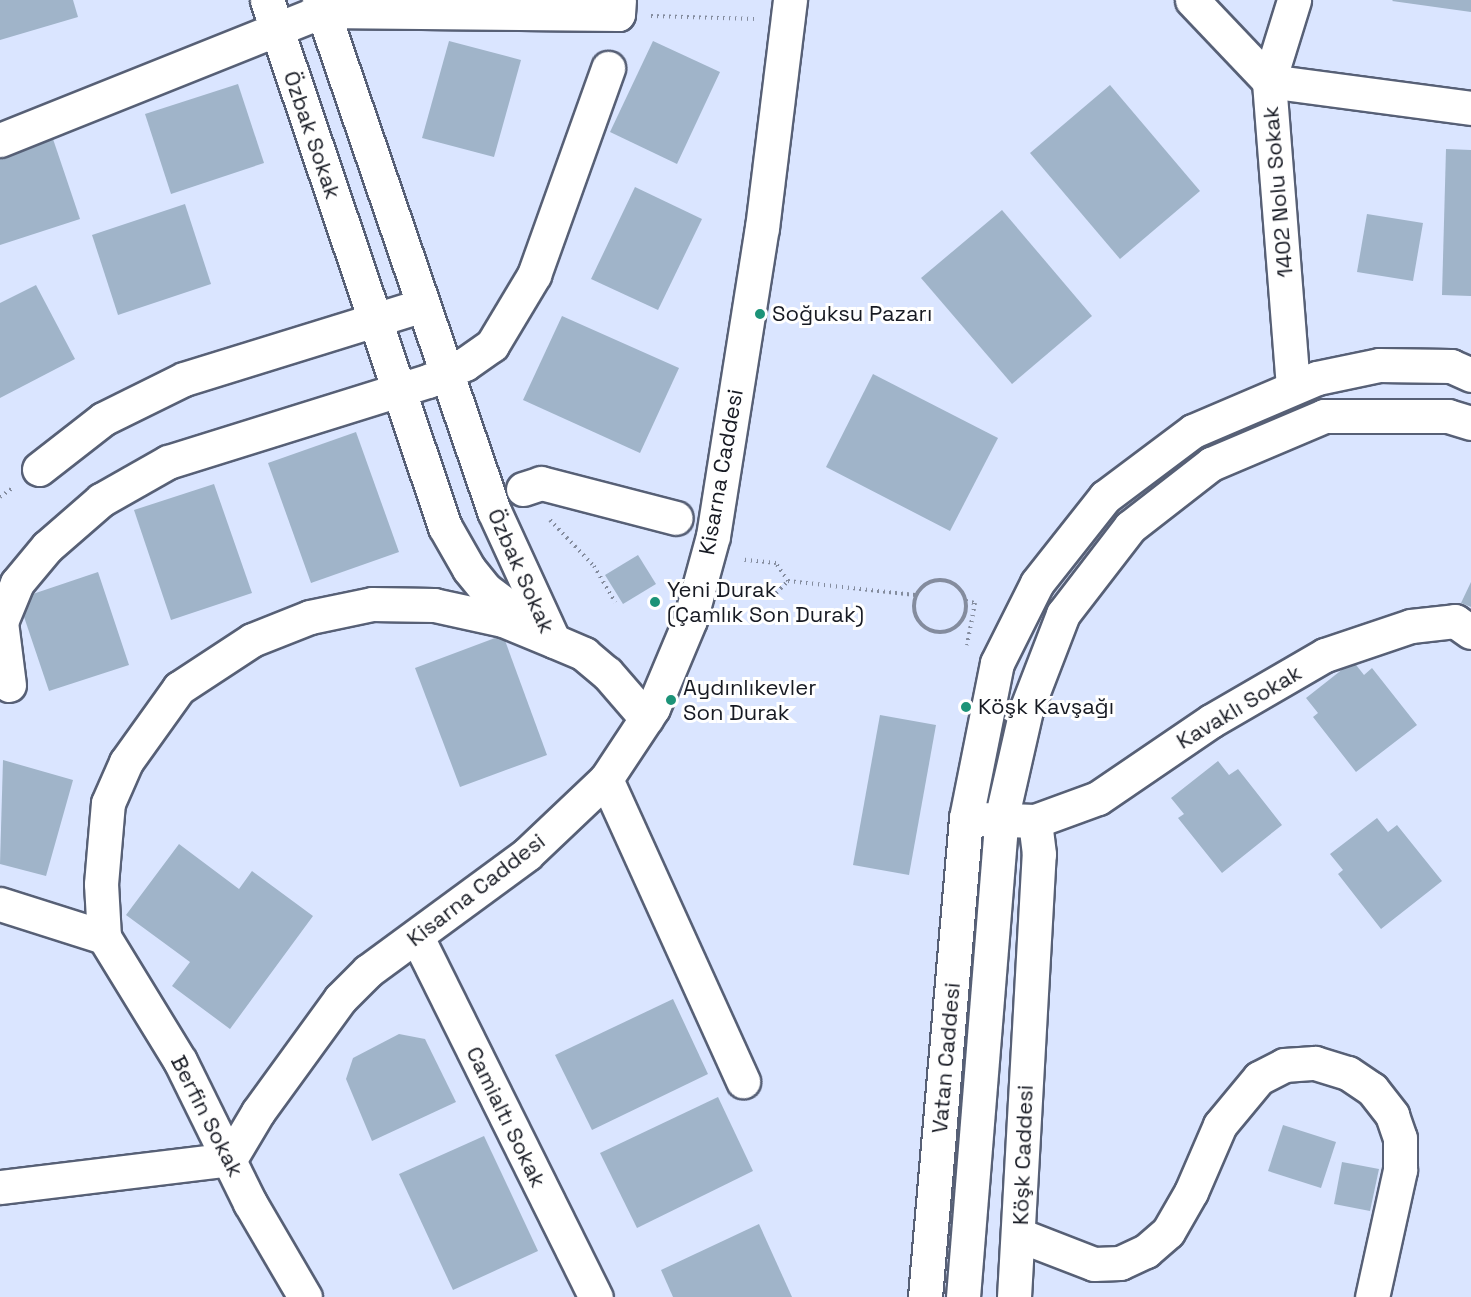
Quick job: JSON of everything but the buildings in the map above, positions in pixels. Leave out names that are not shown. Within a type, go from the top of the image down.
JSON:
[{"type":"street","points":[[1192,0],[1269,81],[1471,108]]},
{"type":"street","name":"1402 Nolu Sokak","points":[[1293,387],[1269,81],[1294,0]]},
{"type":"street","points":[[0,140],[272,14],[321,6],[618,7]]},
{"type":"street","name":"Özbak Sokak","points":[[321,6],[494,512],[554,641]]},
{"type":"street","name":"Kisarna Caddesi","points":[[230,1159],[252,1121],[340,999],[368,971],[527,854],[606,779],[646,718],[690,620],[713,536],[762,228],[779,10]]},
{"type":"street","name":"Özbak Sokak","points":[[272,14],[445,527],[469,569],[485,589],[554,641]]},
{"type":"street","points":[[9,685],[1,622],[17,583],[47,547],[101,500],[168,462],[399,390],[446,372],[492,345],[534,275],[608,68]]},
{"type":"street","points":[[39,469],[103,419],[184,379],[374,317],[423,305]]},
{"type":"street","name":"Vatan Caddesi","points":[[925,1297],[966,818],[997,663],[1037,583],[1105,497],[1192,431],[1293,387],[1379,365],[1451,366],[1471,375]]},
{"type":"street","name":"Vatan Caddesi","points":[[963,1297],[1001,820],[1026,710],[1063,614],[1130,527],[1212,464],[1324,416],[1448,416],[1471,423]]},
{"type":"street","points":[[523,489],[541,483],[676,518]]},
{"type":"street","points":[[0,904],[104,937],[101,884],[108,803],[126,762],[179,688],[252,640],[310,617],[372,604],[434,605],[502,620],[584,654],[607,673],[646,718]]},
{"type":"street","name":"Kavaklı Sokak","points":[[1035,821],[1098,798],[1211,721],[1325,655],[1411,626],[1463,626]]},
{"type":"street","points":[[606,779],[743,1081]]},
{"type":"street","points":[[966,818],[1035,821]]},
{"type":"street","name":"Köşk Caddesi","points":[[1035,821],[1040,854],[1018,1235],[1094,1264],[1120,1263],[1146,1251],[1168,1232],[1191,1192],[1220,1125],[1259,1078],[1284,1065],[1315,1063],[1348,1073],[1372,1089],[1392,1115],[1400,1138],[1400,1170],[1372,1297]]},
{"type":"street","name":"Berfin Sokak","points":[[104,937],[180,1061],[305,1297]]},
{"type":"street","name":"Camialtı Sokak","points":[[417,937],[596,1297]]},
{"type":"street","points":[[0,1186],[230,1159]]},
{"type":"street","points":[[1014,1297],[1018,1235]]},
{"type":"path","points":[[618,7],[779,10]]},
{"type":"path","points":[[739,559],[776,562],[788,581]]},
{"type":"path","points":[[943,580],[958,587],[966,601],[963,619],[950,631],[932,632],[914,613],[915,596],[927,583],[943,580]]},
{"type":"path","points":[[733,592],[772,597],[788,581]]},
{"type":"path","points":[[788,581],[915,596]]},
{"type":"path","points":[[966,601],[975,603],[967,649]]},
{"type":"place","name":"Soğuksu Pazarı","points":[[760,314]]},
{"type":"place","name":"Yeni Durak (Çamlık Son Durak)","points":[[655,602]]},
{"type":"place","name":"Aydınlıkevler Son Durak","points":[[671,700]]},
{"type":"place","name":"Köşk Kavşağı","points":[[966,707]]}]
